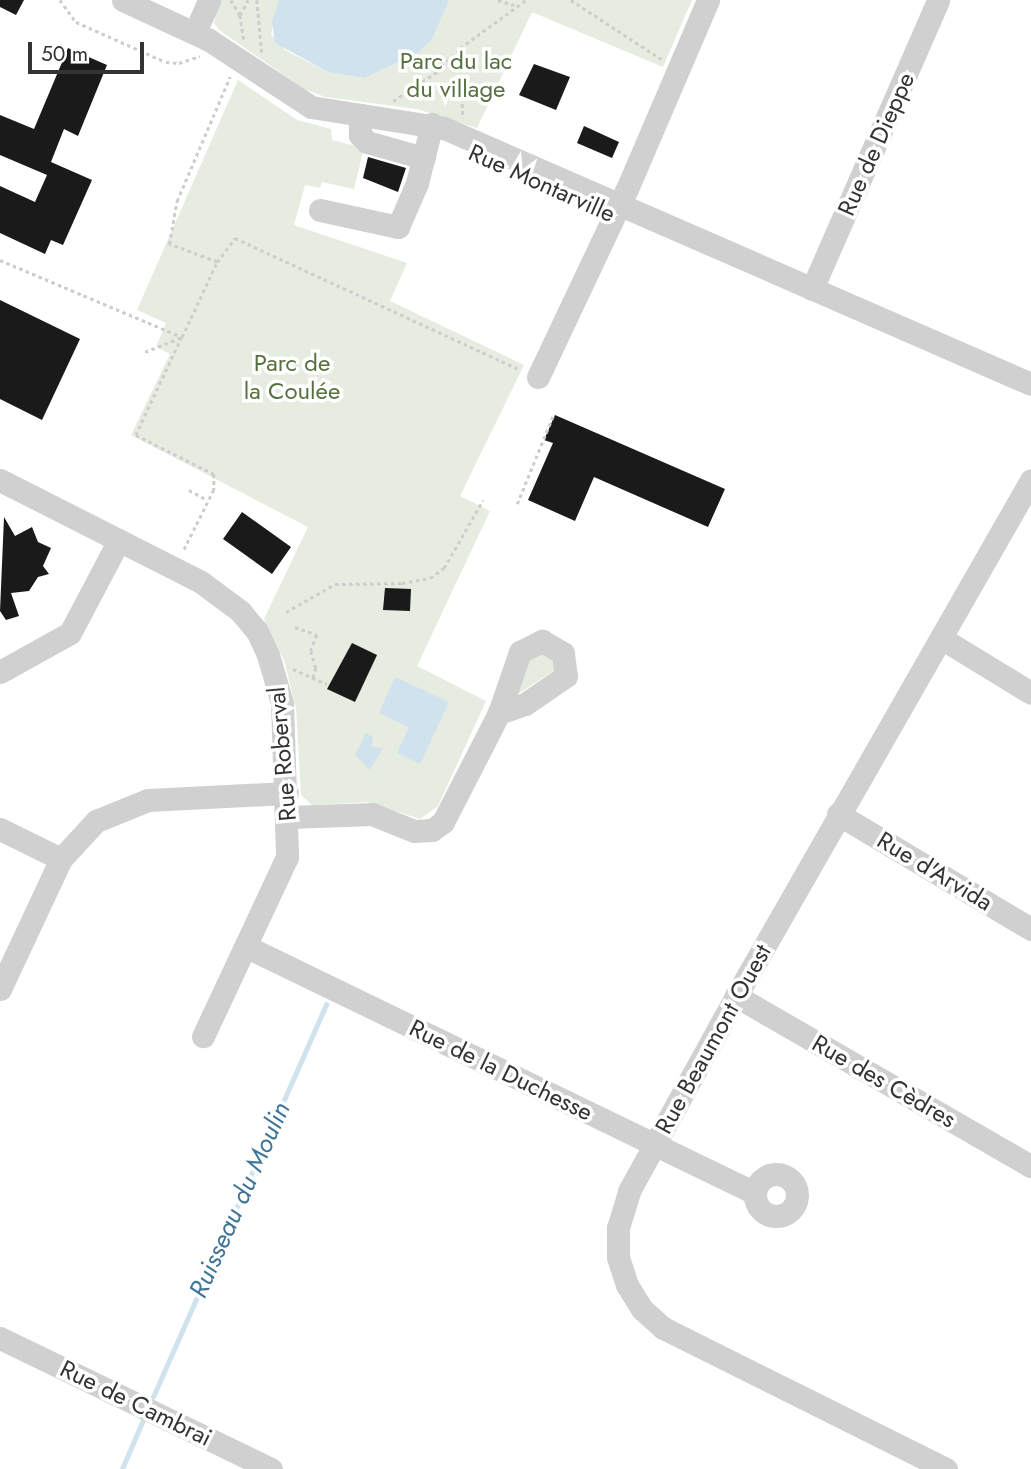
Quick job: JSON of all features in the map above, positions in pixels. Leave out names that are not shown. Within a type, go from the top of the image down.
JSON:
[{"type":"street","name":"Rue Montarville","points":[[123,0],[195,32],[298,100],[326,111],[432,124],[1031,384]]},
{"type":"street","points":[[195,32],[209,0]]},
{"type":"street","points":[[538,377],[620,204],[708,0]]},
{"type":"street","name":"Rue de Dieppe","points":[[812,289],[938,0]]},
{"type":"street","points":[[360,115],[360,135],[367,142],[424,158]]},
{"type":"street","points":[[320,210],[398,227],[424,158],[432,124]]},
{"type":"street","name":"Rue Roberval","points":[[0,480],[175,568],[229,601],[257,632],[282,703],[289,817],[287,857],[203,1036]]},
{"type":"street","name":"Rue Beaumont Ouest","points":[[946,1469],[682,1340],[642,1309],[623,1276],[618,1228],[629,1191],[736,996],[1031,480]]},
{"type":"street","points":[[0,672],[70,632],[119,540]]},
{"type":"street","points":[[941,638],[1031,693]]},
{"type":"street","points":[[289,817],[372,814],[414,831],[432,830],[443,822],[499,713]]},
{"type":"street","points":[[0,989],[61,859],[89,827],[129,804],[288,793]]},
{"type":"street","name":"Rue d'Arvida","points":[[838,814],[1031,929]]},
{"type":"street","points":[[0,830],[61,859]]},
{"type":"street","name":"Rue de la Duchesse","points":[[247,947],[755,1193]]},
{"type":"street","name":"Rue des Cèdres","points":[[736,996],[1031,1166]]},
{"type":"street","name":"Rue de Cambrai","points":[[0,1338],[271,1469]]},
{"type":"path","points":[[60,0],[76,22],[166,62],[179,64],[207,55]]},
{"type":"path","points":[[232,0],[240,15],[245,51]]},
{"type":"path","points":[[240,15],[248,0]]},
{"type":"path","points":[[257,0],[264,64]]},
{"type":"path","points":[[498,0],[514,5]]},
{"type":"path","points":[[385,108],[437,72],[460,48],[514,5],[526,0]]},
{"type":"path","points":[[571,0],[667,62]]},
{"type":"path","points":[[460,48],[461,124]]},
{"type":"path","points":[[218,262],[169,244],[177,201],[233,71],[240,76]]},
{"type":"path","points":[[175,568],[209,500],[214,474],[136,435],[218,262],[234,239],[538,377]]},
{"type":"path","points":[[0,260],[182,337]]},
{"type":"path","points":[[145,352],[182,337]]},
{"type":"path","points":[[517,505],[553,416]]},
{"type":"path","points":[[189,490],[209,500]]},
{"type":"path","points":[[286,612],[335,584],[402,583],[430,578],[444,568],[483,500]]},
{"type":"path","points":[[295,627],[317,635],[310,652],[316,667],[313,678]]},
{"type":"path","points":[[302,673],[327,684]]},
{"type":"green space","name":"Parc du lac du village","points":[[219,0],[279,0],[271,34],[285,50],[328,72],[364,78],[418,53],[449,0],[692,0],[663,67],[532,12],[477,128],[417,109],[325,97],[304,89],[219,30],[214,23]]},
{"type":"green space","name":"Parc de la Coulée","points":[[238,80],[297,120],[331,129],[332,140],[364,148],[354,189],[322,182],[320,188],[305,185],[294,225],[407,263],[390,301],[524,365],[460,496],[490,511],[417,666],[486,701],[438,806],[420,819],[368,802],[312,805],[301,795],[296,708],[284,660],[264,619],[308,527],[131,435],[170,354],[156,347],[166,323],[137,310]]},
{"type":"green space","points":[[546,650],[558,668],[518,694],[530,658]]},
{"type":"water","points":[[279,0],[449,0],[432,39],[418,53],[364,78],[328,72],[275,43],[272,22]]},
{"type":"water","points":[[395,677],[449,702],[420,764],[397,753],[409,727],[379,713]]},
{"type":"water","points":[[366,733],[373,737],[371,747],[383,748],[370,770],[355,755]]},
{"type":"building","points":[[0,0],[24,0],[16,15],[0,7]]},
{"type":"building","points":[[68,48],[107,65],[78,136],[64,129],[51,162],[92,180],[63,245],[51,240],[45,254],[0,233],[0,186],[35,202],[47,175],[0,155],[0,115],[34,129]]},
{"type":"building","points":[[534,64],[570,77],[556,110],[519,95]]},
{"type":"building","points":[[584,126],[619,142],[612,158],[577,143]]},
{"type":"building","points":[[368,157],[406,168],[398,192],[363,178]]},
{"type":"building","points":[[0,300],[80,339],[42,420],[0,399]]},
{"type":"building","points":[[555,415],[725,489],[708,527],[594,477],[575,521],[528,500],[553,443],[544,440]]},
{"type":"building","points":[[242,512],[291,547],[272,574],[223,539]]},
{"type":"building","points":[[4,517],[15,536],[32,527],[38,542],[51,548],[43,566],[49,574],[38,577],[29,591],[11,593],[19,616],[6,620],[0,611]]},
{"type":"building","points":[[385,588],[411,589],[410,611],[383,610]]},
{"type":"building","points":[[352,643],[377,655],[355,702],[327,689]]},
{"type":"waterway","name":"Ruisseau du Moulin","points":[[153,1397],[326,1004]]},
{"type":"waterway","name":"Ruisseau du Moulin","points":[[122,1469],[143,1420]]}]
